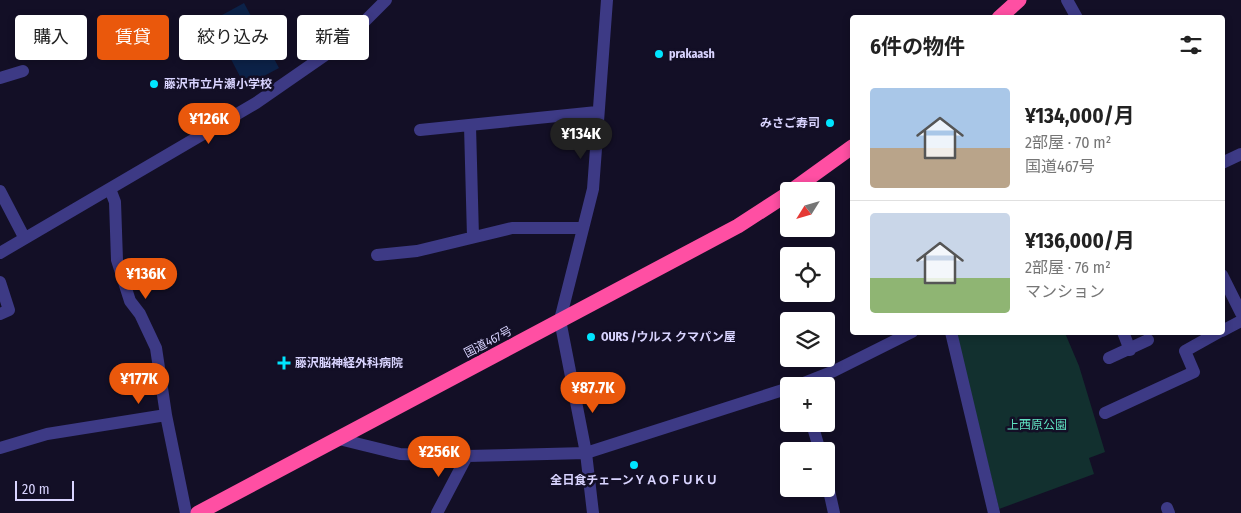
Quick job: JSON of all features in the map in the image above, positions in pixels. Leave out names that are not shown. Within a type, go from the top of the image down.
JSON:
[{"type":"highway","points":[[1002,15],[1019,0]]},
{"type":"highway","name":"国道467号","points":[[804,182],[850,148]]},
{"type":"highway","name":"国道467号","points":[[198,513],[738,226],[780,199]]},
{"type":"street","points":[[0,253],[24,237],[256,103],[344,42],[386,0]]},
{"type":"street","points":[[593,513],[586,453],[560,320],[593,190],[597,112],[607,0]]},
{"type":"street","points":[[1067,0],[1075,15]]},
{"type":"street","points":[[0,78],[23,71]]},
{"type":"street","points":[[420,130],[597,112]]},
{"type":"street","points":[[470,126],[473,237]]},
{"type":"street","points":[[1225,162],[1241,154]]},
{"type":"street","points":[[110,189],[115,202],[117,260],[130,301],[140,314],[156,348],[166,414],[186,513]]},
{"type":"street","points":[[0,191],[24,237]]},
{"type":"street","points":[[378,255],[417,251],[512,228],[582,228]]},
{"type":"street","points":[[1225,281],[1241,313]]},
{"type":"street","points":[[0,282],[9,310],[0,314]]},
{"type":"street","points":[[1225,329],[1241,321]]},
{"type":"street","points":[[820,377],[872,354],[907,335]]},
{"type":"street","points":[[952,335],[994,513]]},
{"type":"street","points":[[1124,335],[1130,350]]},
{"type":"street","points":[[1105,413],[1194,372],[1185,350],[1213,335]]},
{"type":"street","points":[[1109,358],[1130,350],[1148,340]]},
{"type":"street","points":[[339,439],[400,454],[467,456],[586,453],[780,391]]},
{"type":"street","points":[[0,448],[47,434],[166,414]]},
{"type":"street","points":[[437,513],[467,456]]},
{"type":"street","points":[[830,497],[834,513]]},
{"type":"green space","name":"上西原公園","points":[[957,335],[1066,335],[1079,366],[1105,452],[1089,458],[1094,474],[999,509]]},
{"type":"water","points":[[244,3],[250,15],[222,15]]},
{"type":"water","points":[[231,60],[275,60],[279,68],[245,86]]},
{"type":"place","name":"prakaash","points":[[659,54]]},
{"type":"place","name":"藤沢市立片瀬小学校","points":[[154,84]]},
{"type":"place","name":"みさご寿司","points":[[830,123]]},
{"type":"place","name":"OURS /ウルス クマパン屋","points":[[591,337]]},
{"type":"place","name":"藤沢脳神経外科病院","points":[[284,363]]},
{"type":"place","name":"全日食チェーンＹＡＯＦＵＫＵ","points":[[634,465]]}]
